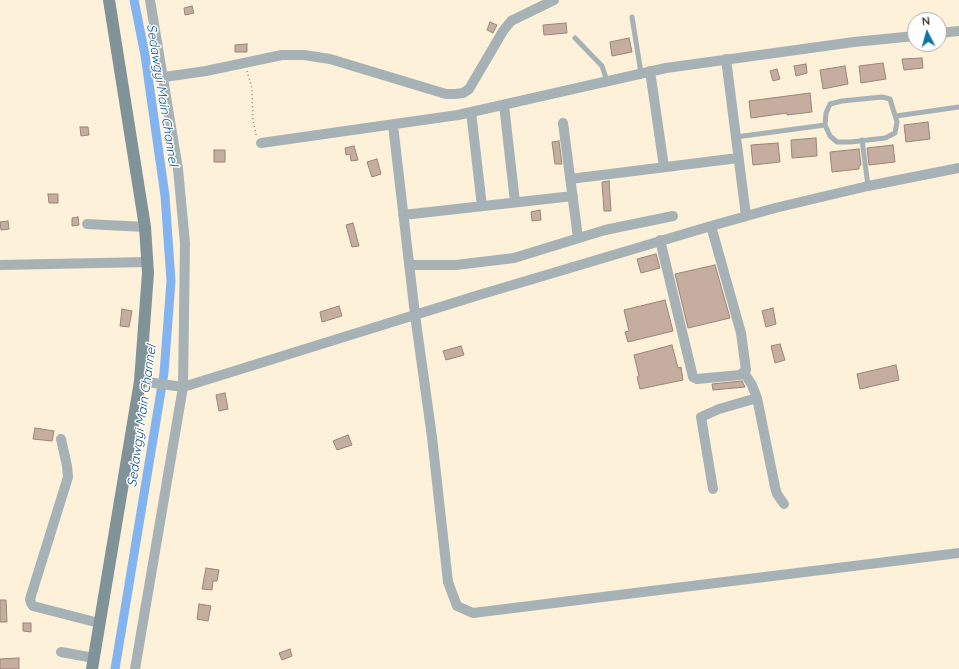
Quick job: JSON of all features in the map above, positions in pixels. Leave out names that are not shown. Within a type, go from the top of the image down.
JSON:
[{"type":"street","points":[[61,652],[93,664],[99,623],[145,382],[148,262],[145,226],[109,0]]},
{"type":"street","points":[[135,669],[178,387],[186,243],[178,169],[164,77],[150,0]]},
{"type":"street","points":[[164,77],[206,71],[282,55],[304,55],[330,59],[446,94],[459,94],[469,89],[503,31],[511,21],[554,0]]},
{"type":"street","points":[[947,32],[959,31]]},
{"type":"street","points":[[261,143],[471,112],[646,72],[726,59],[907,37]]},
{"type":"street","points":[[726,59],[746,216]]},
{"type":"street","points":[[646,72],[664,167]]},
{"type":"street","points":[[504,105],[515,202]]},
{"type":"street","points":[[471,112],[482,206]]},
{"type":"street","points":[[563,123],[578,238]]},
{"type":"street","points":[[393,124],[415,315],[432,437],[448,582],[458,606],[473,613],[959,553]]},
{"type":"street","points":[[570,179],[738,158]]},
{"type":"street","points":[[145,382],[178,387],[660,240],[746,216],[868,186],[959,168]]},
{"type":"street","points":[[403,215],[572,196]]},
{"type":"street","points":[[409,265],[456,265],[514,258],[605,230],[673,216]]},
{"type":"street","points":[[87,224],[145,226]]},
{"type":"street","points":[[710,226],[741,332],[746,370],[744,373]]},
{"type":"street","points":[[660,240],[693,377],[697,379],[740,375],[744,373]]},
{"type":"street","points":[[0,266],[148,262]]},
{"type":"street","points":[[744,373],[752,385],[757,398],[775,487],[777,494],[784,504]]},
{"type":"street","points":[[713,489],[701,417],[718,409],[757,398]]},
{"type":"street","points":[[61,439],[68,477],[30,599],[33,606],[99,623]]},
{"type":"lane","points":[[632,17],[646,72]]},
{"type":"lane","points":[[576,38],[602,66],[607,81]]},
{"type":"lane","points":[[882,97],[890,99],[897,122],[895,133],[885,138],[836,142],[830,136],[825,125],[826,113],[830,104],[842,101],[882,97]]},
{"type":"lane","points":[[896,116],[959,107]]},
{"type":"lane","points":[[736,137],[825,125]]},
{"type":"lane","points":[[862,140],[868,186]]},
{"type":"path","points":[[244,62],[252,88],[255,133],[261,143]]},
{"type":"building","points":[[192,6],[194,13],[185,15],[184,8]]},
{"type":"building","points":[[490,22],[497,25],[493,33],[487,30]]},
{"type":"building","points":[[566,23],[567,33],[544,35],[543,25]]},
{"type":"building","points":[[629,38],[632,52],[612,56],[610,42]]},
{"type":"building","points":[[247,44],[247,52],[235,52],[235,45]]},
{"type":"building","points":[[922,58],[923,68],[904,70],[902,59]]},
{"type":"building","points":[[883,63],[886,79],[861,83],[859,66]]},
{"type":"building","points":[[806,64],[807,73],[796,76],[794,66]]},
{"type":"building","points":[[845,66],[848,84],[823,89],[820,70]]},
{"type":"building","points":[[777,69],[780,79],[773,81],[770,71]]},
{"type":"building","points":[[810,93],[812,112],[787,115],[787,113],[751,118],[749,101]]},
{"type":"building","points":[[928,122],[930,139],[906,142],[904,125]]},
{"type":"building","points":[[80,127],[88,127],[89,135],[81,136]]},
{"type":"building","points":[[816,138],[817,156],[792,158],[791,140]]},
{"type":"building","points":[[559,141],[562,164],[555,164],[552,142]]},
{"type":"building","points":[[778,143],[780,162],[753,165],[751,145]]},
{"type":"building","points":[[893,145],[895,162],[869,165],[867,148]]},
{"type":"building","points":[[354,146],[358,160],[351,161],[350,154],[346,155],[345,148]]},
{"type":"building","points":[[859,149],[861,165],[859,166],[859,169],[832,172],[830,152]]},
{"type":"building","points":[[214,150],[225,150],[225,162],[214,162]]},
{"type":"building","points":[[377,159],[381,174],[372,177],[367,162]]},
{"type":"building","points":[[609,181],[611,211],[604,211],[602,182]]},
{"type":"building","points":[[48,194],[58,194],[58,203],[49,203]]},
{"type":"building","points":[[540,210],[541,220],[532,221],[531,212]]},
{"type":"building","points":[[78,217],[79,225],[72,226],[72,218]]},
{"type":"building","points":[[8,221],[9,229],[1,230],[0,222]]},
{"type":"building","points":[[353,223],[359,246],[352,247],[346,225]]},
{"type":"building","points":[[656,254],[660,268],[641,273],[637,259]]},
{"type":"building","points":[[715,265],[730,318],[688,328],[675,274]]},
{"type":"building","points":[[665,300],[673,331],[628,342],[625,332],[629,331],[624,310]]},
{"type":"building","points":[[339,306],[342,316],[322,322],[320,312]]},
{"type":"building","points":[[773,308],[776,324],[766,327],[762,311]]},
{"type":"building","points":[[122,309],[132,311],[129,327],[120,326]]},
{"type":"building","points":[[780,344],[785,360],[775,363],[771,346]]},
{"type":"building","points":[[672,345],[678,368],[681,367],[683,380],[640,389],[637,377],[639,376],[634,355]]},
{"type":"building","points":[[461,346],[464,355],[446,360],[443,351]]},
{"type":"building","points":[[896,365],[899,380],[860,389],[857,374]]},
{"type":"building","points":[[742,381],[745,387],[713,390],[712,384]]},
{"type":"building","points":[[225,393],[228,409],[219,411],[216,395]]},
{"type":"building","points":[[35,428],[54,431],[52,441],[33,439]]},
{"type":"building","points":[[348,435],[352,445],[337,450],[333,441]]},
{"type":"building","points":[[206,568],[219,570],[217,581],[213,581],[212,590],[202,589]]},
{"type":"building","points":[[0,600],[6,600],[7,622],[0,622]]},
{"type":"building","points":[[199,604],[211,606],[208,621],[197,619]]},
{"type":"building","points":[[23,623],[31,623],[31,632],[23,631]]},
{"type":"building","points":[[290,649],[292,656],[282,660],[279,653]]},
{"type":"building","points":[[19,658],[19,669],[0,669],[0,659]]},
{"type":"waterway","name":"Sedawgyi Main Channel","points":[[115,669],[164,373],[171,281],[165,196],[145,55],[134,0]]}]
